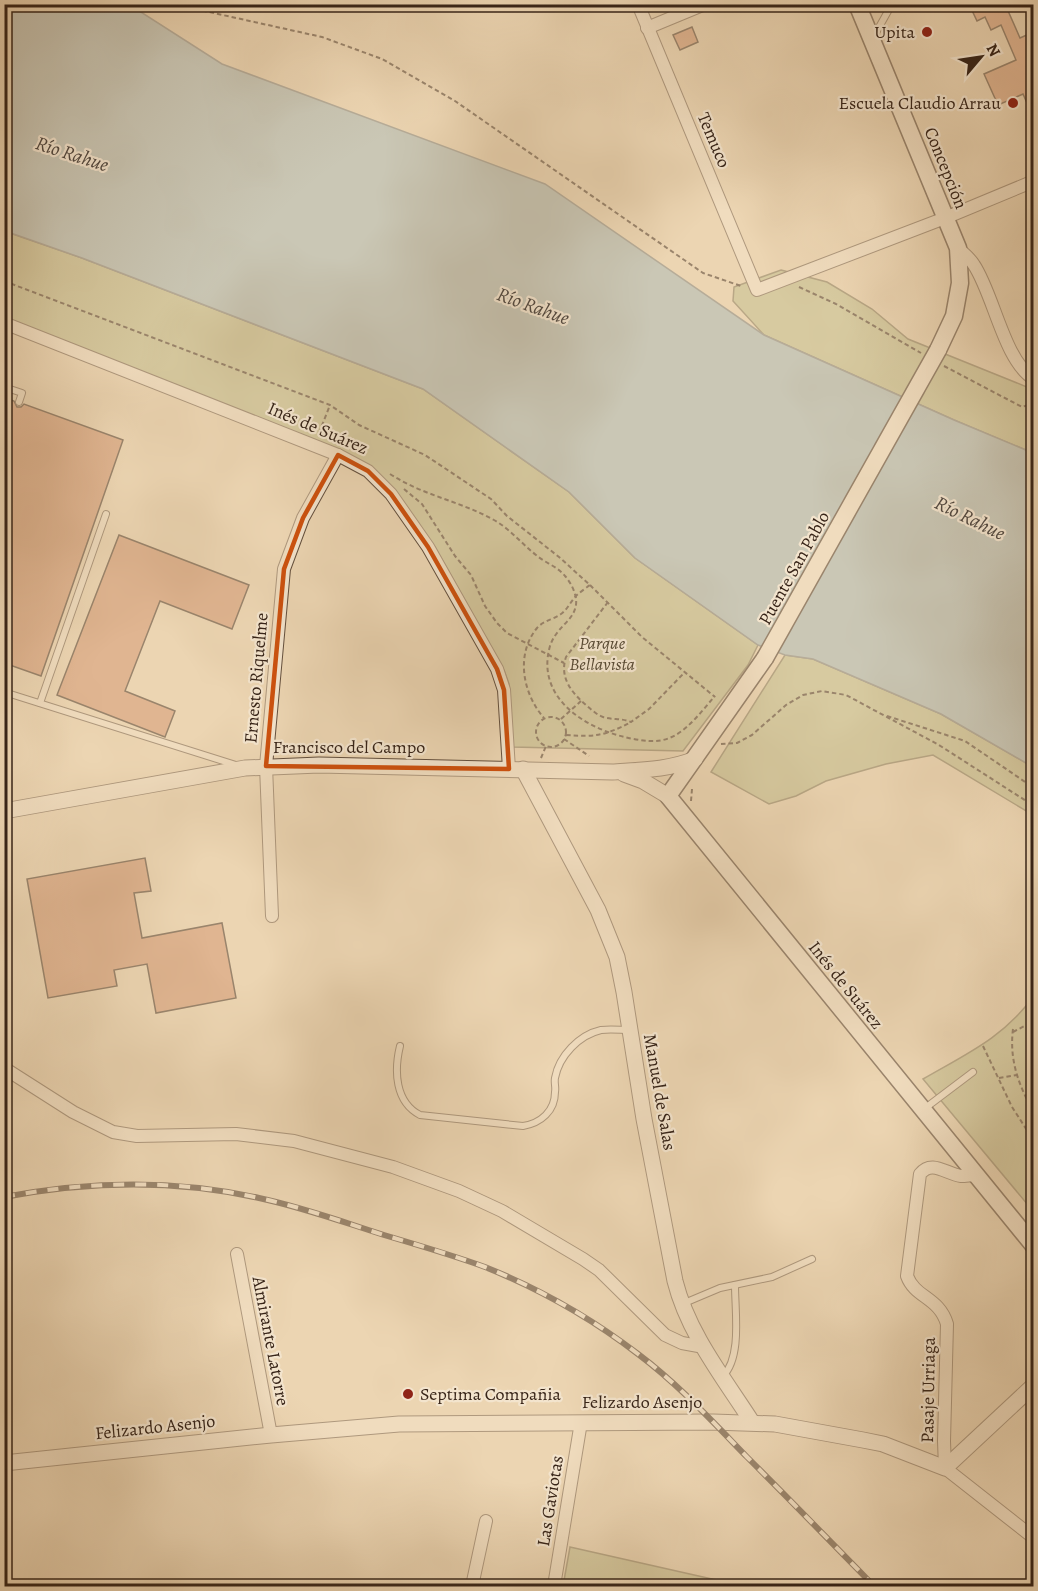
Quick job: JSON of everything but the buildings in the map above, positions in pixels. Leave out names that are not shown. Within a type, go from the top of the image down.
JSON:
[{"type":"main road","name":"Concepción","points":[[857,4],[958,248],[960,284],[954,316],[931,352]]},
{"type":"main road","name":"Puente San Pablo","points":[[668,796],[765,658],[931,352]]},
{"type":"main road","name":"Inés de Suárez","points":[[668,796],[1034,1246]]},
{"type":"street","name":"Temuco","points":[[638,4],[757,290]]},
{"type":"street","points":[[647,28],[705,4]]},
{"type":"street","points":[[757,290],[945,218],[1034,181]]},
{"type":"street","points":[[958,248],[974,264],[1002,331],[1023,373],[1034,379]]},
{"type":"street","name":"Inés de Suárez","points":[[4,323],[338,455],[368,471],[391,494],[428,547],[497,669],[504,690],[516,769]]},
{"type":"street","name":"Ernesto Riquelme","points":[[272,916],[266,766],[284,569],[303,518],[338,455]]},
{"type":"street","name":"Francisco del Campo","points":[[4,811],[266,766],[319,765],[612,772],[657,770],[695,759]]},
{"type":"street","name":"Manuel de Salas","points":[[516,769],[606,927],[617,957],[644,1119],[681,1304],[704,1347],[752,1422]]},
{"type":"street","name":"Inés de Suárez","points":[[612,772],[643,781],[668,796]]},
{"type":"street","points":[[4,1068],[73,1112],[113,1132],[137,1136],[236,1134],[294,1141],[393,1167],[459,1191],[502,1211],[583,1258],[599,1270],[665,1335],[682,1343],[704,1347]]},
{"type":"street","name":"Pasaje Urriaga","points":[[945,1468],[947,1324],[939,1306],[912,1286],[907,1272],[920,1174],[926,1168],[933,1167],[962,1176],[976,1175]]},
{"type":"street","name":"Almirante Latorre","points":[[237,1254],[271,1435]]},
{"type":"street","points":[[945,1468],[1034,1385]]},
{"type":"street","name":"Las Gaviotas","points":[[554,1587],[581,1422]]},
{"type":"street","name":"Felizardo Asenjo","points":[[4,1462],[271,1435],[410,1424],[752,1422],[801,1428],[883,1444],[945,1468],[1034,1538]]},
{"type":"street","points":[[472,1587],[486,1521]]},
{"type":"lane","points":[[872,40],[892,4]]},
{"type":"lane","points":[[4,387],[22,393],[19,402]]},
{"type":"lane","points":[[40,703],[106,514]]},
{"type":"lane","points":[[4,692],[245,768]]},
{"type":"lane","points":[[400,1046],[396,1066],[398,1086],[404,1101],[413,1112],[420,1115],[523,1126],[536,1122],[550,1111],[555,1100],[556,1072],[565,1055],[577,1042],[602,1030],[630,1030]]},
{"type":"lane","points":[[923,1110],[973,1072]]},
{"type":"lane","points":[[681,1304],[706,1293],[772,1277],[812,1259]]},
{"type":"lane","points":[[723,1376],[730,1368],[735,1354],[735,1286]]},
{"type":"path","points":[[173,4],[322,37],[382,59],[455,101],[703,273],[728,283],[757,290]]},
{"type":"path","points":[[796,285],[931,352]]},
{"type":"path","points":[[944,366],[1022,407],[1034,402]]},
{"type":"path","points":[[319,434],[330,405]]},
{"type":"path","points":[[564,663],[549,654],[507,633],[496,623],[471,575],[455,556],[422,504],[385,471],[423,492],[496,521],[520,539],[538,557],[561,571],[566,577],[576,596],[576,609],[554,637],[549,654],[547,666],[555,695],[569,710],[611,733],[639,740],[654,741],[669,738],[690,724],[715,696],[642,637],[590,585]]},
{"type":"path","points":[[608,602],[566,657],[564,674],[570,689],[601,717],[625,719],[631,722]]},
{"type":"path","points":[[566,735],[585,736],[611,733],[649,709],[684,673]]},
{"type":"path","points":[[718,745],[737,743],[752,735],[786,705],[802,695],[822,691],[846,695],[939,745],[1034,806]]},
{"type":"path","points":[[560,719],[581,701]]},
{"type":"path","points":[[882,714],[965,741],[1034,788]]},
{"type":"path","points":[[548,717],[560,719],[565,726],[566,735],[564,740],[556,746],[546,746],[538,740],[537,725],[548,717]]},
{"type":"path","points":[[564,740],[595,760],[584,760]]},
{"type":"path","points":[[540,760],[546,746]]},
{"type":"path","points":[[1034,1021],[1013,1031],[1014,1065],[1022,1091],[1034,1112]]},
{"type":"path","points":[[983,1047],[1011,1107],[1034,1141]]},
{"type":"path","points":[[999,1078],[1017,1075]]},
{"type":"highlighted area","points":[[338,455],[368,471],[391,494],[428,547],[497,669],[504,690],[509,769],[266,766],[284,569],[303,518]]},
{"type":"green space","name":"Parque Bellavista","points":[[4,231],[82,258],[423,389],[569,492],[635,558],[758,645],[748,665],[683,751],[512,747],[509,684],[504,670],[435,547],[368,469],[5,319]]},
{"type":"green space","points":[[781,270],[827,282],[872,309],[908,339],[1027,387],[1033,397],[1033,453],[764,335],[733,301],[734,287]]},
{"type":"green space","points":[[785,655],[813,659],[941,714],[1033,767],[1033,815],[933,755],[886,764],[826,781],[796,796],[769,804],[711,772]]},
{"type":"green space","points":[[1033,997],[1033,1211],[923,1079],[983,1044],[1009,1024]]},
{"type":"green space","points":[[570,1547],[743,1586],[563,1586]]},
{"type":"water","name":"Río Rahue","points":[[5,5],[130,5],[222,64],[545,184],[764,335],[1033,453],[1033,767],[941,714],[813,659],[785,655],[758,645],[635,558],[569,492],[423,389],[82,258],[5,231]]},
{"type":"railway","points":[[4,1197],[68,1188],[132,1184],[227,1192],[307,1210],[485,1267],[583,1316],[653,1366],[708,1416],[874,1586]]},
{"type":"place","name":"Upita","points":[[927,32]]},
{"type":"place","name":"Escuela Claudio Arrau","points":[[1013,103]]},
{"type":"place","name":"Septima Compañia","points":[[408,1394]]}]
